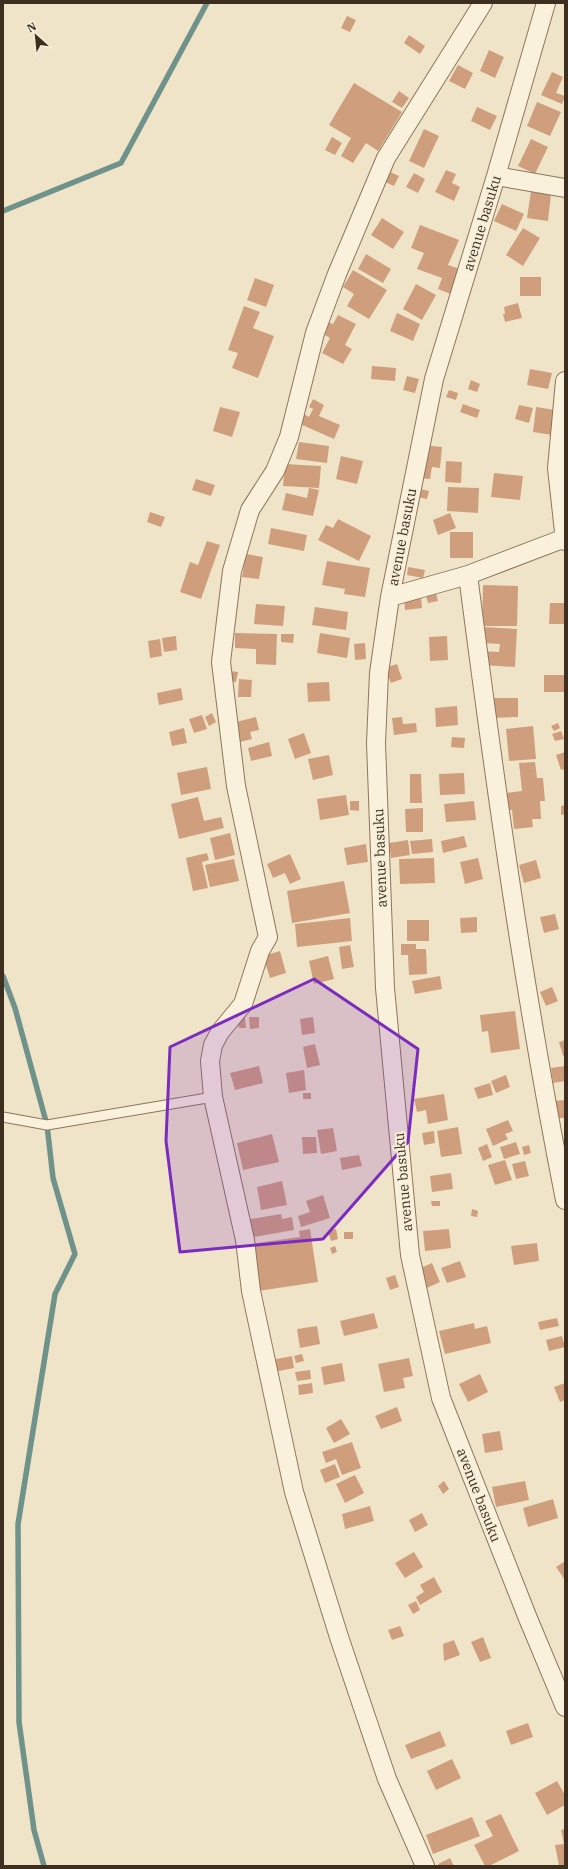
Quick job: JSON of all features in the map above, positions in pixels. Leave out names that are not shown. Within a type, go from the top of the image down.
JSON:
[{"type":"street","points":[[425,1866],[387,1779],[339,1637],[294,1492],[251,1291],[245,1240],[213,1097],[210,1061],[212,1045],[220,1032],[243,1004],[260,951],[268,937],[236,786],[221,662],[232,571],[250,510],[275,471],[290,437],[315,333],[336,274],[386,158],[483,3]]},
{"type":"street","name":"avenue basuku","points":[[546,3],[496,176],[434,379],[390,597],[379,673],[376,742],[385,988],[410,1255],[441,1398],[527,1616],[565,1707]]},
{"type":"street","points":[[496,176],[565,188]]},
{"type":"street","points":[[390,597],[468,575],[565,539],[557,468],[565,381]]},
{"type":"street","points":[[468,575],[497,803],[542,1084],[565,1200]]},
{"type":"lane","points":[[3,1117],[47,1125],[213,1097]]},
{"type":"highlighted area","points":[[314,979],[418,1049],[408,1142],[323,1239],[180,1252],[166,1141],[170,1047]]},
{"type":"building","points":[[347,16],[356,20],[350,32],[341,28]]},
{"type":"building","points":[[409,35],[425,46],[420,54],[404,43]]},
{"type":"building","points":[[489,50],[504,57],[495,78],[480,71]]},
{"type":"building","points":[[458,65],[473,73],[465,89],[449,81]]},
{"type":"building","points":[[552,72],[563,77],[556,93],[565,96],[562,104],[541,95]]},
{"type":"building","points":[[354,83],[402,112],[378,151],[366,143],[353,163],[341,156],[351,138],[329,125]]},
{"type":"building","points":[[399,91],[409,98],[402,108],[392,102]]},
{"type":"building","points":[[537,102],[561,112],[550,136],[527,126]]},
{"type":"building","points":[[477,107],[497,116],[490,130],[471,121]]},
{"type":"building","points":[[424,129],[439,136],[424,168],[409,161]]},
{"type":"building","points":[[332,137],[342,143],[335,155],[325,150]]},
{"type":"building","points":[[531,139],[548,147],[535,174],[518,166]]},
{"type":"building","points":[[446,170],[456,174],[452,183],[460,187],[454,201],[435,192]]},
{"type":"building","points":[[388,171],[399,176],[394,186],[383,181]]},
{"type":"building","points":[[414,173],[425,179],[418,193],[406,187]]},
{"type":"building","points":[[531,191],[551,194],[548,221],[527,218]]},
{"type":"building","points":[[502,204],[524,214],[516,231],[494,221]]},
{"type":"building","points":[[382,218],[404,232],[393,249],[371,235]]},
{"type":"building","points":[[420,225],[459,240],[448,265],[463,270],[453,295],[438,289],[442,278],[417,269],[424,253],[411,248]]},
{"type":"building","points":[[523,228],[540,238],[523,266],[506,255]]},
{"type":"building","points":[[366,254],[391,269],[383,283],[358,269]]},
{"type":"building","points":[[353,270],[387,290],[369,319],[347,306],[354,294],[343,287]]},
{"type":"building","points":[[520,277],[541,277],[541,296],[520,296]]},
{"type":"building","points":[[255,278],[274,285],[266,307],[247,300]]},
{"type":"building","points":[[416,284],[436,295],[422,320],[403,309]]},
{"type":"building","points":[[518,303],[522,318],[505,322],[503,314],[505,314],[504,307]]},
{"type":"building","points":[[244,306],[260,312],[253,328],[274,336],[258,378],[232,368],[238,353],[228,350]]},
{"type":"building","points":[[397,313],[420,324],[413,341],[390,331]]},
{"type":"building","points":[[338,315],[356,324],[345,345],[352,349],[343,364],[322,353],[330,338],[320,332],[326,321],[333,324]]},
{"type":"building","points":[[372,366],[396,368],[395,381],[371,379]]},
{"type":"building","points":[[530,369],[552,373],[548,389],[527,385]]},
{"type":"building","points":[[407,376],[419,379],[415,393],[403,390]]},
{"type":"building","points":[[471,380],[480,384],[477,392],[468,389]]},
{"type":"building","points":[[449,390],[458,393],[456,400],[446,397]]},
{"type":"building","points":[[313,399],[324,405],[319,416],[340,425],[334,439],[300,424],[304,414],[309,417],[313,409],[309,407]]},
{"type":"building","points":[[463,404],[480,410],[477,418],[460,412]]},
{"type":"building","points":[[519,405],[533,408],[529,423],[515,419]]},
{"type":"building","points":[[220,407],[240,412],[232,437],[213,431]]},
{"type":"building","points":[[536,407],[555,410],[552,435],[533,432]]},
{"type":"building","points":[[299,442],[329,446],[327,463],[296,459]]},
{"type":"building","points":[[422,445],[442,447],[440,468],[432,467],[430,479],[419,478]]},
{"type":"building","points":[[341,456],[363,461],[357,484],[336,479]]},
{"type":"building","points":[[446,461],[462,462],[461,483],[445,482]]},
{"type":"building","points":[[285,464],[321,466],[319,488],[283,486]]},
{"type":"building","points":[[494,473],[523,476],[520,500],[491,497]]},
{"type":"building","points":[[196,479],[215,485],[211,496],[192,490]]},
{"type":"building","points":[[448,487],[479,488],[478,513],[447,511]]},
{"type":"building","points":[[309,488],[319,490],[313,516],[282,510],[286,493],[307,498]]},
{"type":"building","points":[[420,489],[429,491],[427,499],[418,497]]},
{"type":"building","points":[[150,512],[165,517],[161,527],[147,522]]},
{"type":"building","points":[[450,513],[456,528],[438,535],[433,520]]},
{"type":"building","points":[[338,519],[371,536],[359,561],[318,540],[326,525],[333,528]]},
{"type":"building","points":[[271,528],[307,535],[304,551],[268,544]]},
{"type":"building","points":[[450,532],[473,532],[473,558],[450,558]]},
{"type":"building","points":[[207,541],[220,545],[201,599],[180,592],[190,562],[198,565]]},
{"type":"building","points":[[246,554],[263,557],[259,579],[242,577]]},
{"type":"building","points":[[327,561],[370,568],[365,597],[344,594],[345,589],[322,585]]},
{"type":"building","points":[[408,567],[425,570],[423,578],[407,575]]},
{"type":"building","points":[[483,585],[518,586],[517,626],[482,626]]},
{"type":"building","points":[[436,593],[438,601],[428,603],[426,596]]},
{"type":"building","points":[[421,597],[422,608],[405,610],[404,598]]},
{"type":"building","points":[[550,603],[564,603],[564,624],[549,624]]},
{"type":"building","points":[[256,604],[285,606],[283,626],[254,624]]},
{"type":"building","points":[[315,607],[348,612],[346,630],[312,625]]},
{"type":"building","points":[[483,627],[517,629],[515,667],[482,665],[482,651],[499,652],[500,644],[482,643]]},
{"type":"building","points":[[235,633],[277,634],[276,665],[256,664],[256,649],[235,648]]},
{"type":"building","points":[[320,633],[350,638],[347,658],[317,653]]},
{"type":"building","points":[[281,634],[294,634],[293,643],[281,642]]},
{"type":"building","points":[[176,636],[177,650],[164,652],[162,638]]},
{"type":"building","points":[[447,636],[448,660],[430,661],[429,637]]},
{"type":"building","points":[[160,639],[162,656],[150,658],[148,641]]},
{"type":"building","points":[[365,643],[366,659],[355,660],[354,644]]},
{"type":"building","points":[[397,664],[402,679],[391,683],[385,668]]},
{"type":"building","points":[[229,671],[238,672],[236,682],[228,681]]},
{"type":"building","points":[[544,675],[565,675],[565,692],[544,692]]},
{"type":"building","points":[[239,679],[252,680],[251,697],[238,697]]},
{"type":"building","points":[[329,682],[330,701],[308,702],[307,683]]},
{"type":"building","points":[[181,688],[183,700],[159,705],[157,693]]},
{"type":"building","points":[[490,698],[518,698],[518,717],[490,718]]},
{"type":"building","points":[[457,706],[458,725],[436,727],[435,708]]},
{"type":"building","points":[[212,713],[216,722],[209,726],[205,717]]},
{"type":"building","points":[[202,715],[207,729],[194,733],[189,719]]},
{"type":"building","points":[[256,717],[259,730],[250,732],[252,739],[240,742],[236,722]]},
{"type":"building","points":[[402,717],[403,724],[416,723],[417,732],[394,735],[392,718]]},
{"type":"building","points":[[558,723],[560,728],[554,731],[551,726]]},
{"type":"building","points":[[533,726],[536,759],[509,761],[506,729]]},
{"type":"building","points":[[184,728],[187,743],[172,746],[169,732]]},
{"type":"building","points":[[561,731],[564,739],[555,741],[552,734]]},
{"type":"building","points":[[304,733],[311,753],[295,759],[288,739]]},
{"type":"building","points":[[452,737],[465,738],[464,748],[451,747]]},
{"type":"building","points":[[269,742],[272,756],[251,761],[248,748]]},
{"type":"building","points":[[565,752],[565,769],[561,770],[556,755]]},
{"type":"building","points":[[329,755],[333,775],[313,780],[308,759]]},
{"type":"building","points":[[535,762],[537,778],[543,778],[545,801],[540,801],[541,819],[532,819],[533,827],[514,829],[512,810],[507,810],[505,793],[522,791],[519,763]]},
{"type":"building","points":[[207,767],[211,789],[181,795],[177,773]]},
{"type":"building","points":[[464,773],[465,794],[440,795],[439,774]]},
{"type":"building","points":[[410,774],[421,774],[422,803],[410,803]]},
{"type":"building","points":[[346,795],[349,815],[320,820],[317,799]]},
{"type":"building","points":[[198,797],[204,821],[221,817],[224,828],[179,839],[171,804]]},
{"type":"building","points":[[350,801],[359,801],[359,811],[350,810]]},
{"type":"building","points":[[474,801],[476,820],[446,822],[444,804]]},
{"type":"building","points":[[565,805],[565,814],[561,815],[561,806]]},
{"type":"building","points":[[423,808],[423,832],[406,832],[405,809]]},
{"type":"building","points":[[230,833],[235,855],[215,860],[210,838]]},
{"type":"building","points":[[464,836],[467,847],[443,853],[441,841]]},
{"type":"building","points":[[432,839],[433,852],[412,854],[410,841]]},
{"type":"building","points":[[408,840],[410,855],[391,858],[389,843]]},
{"type":"building","points":[[366,844],[368,862],[347,865],[344,848]]},
{"type":"building","points":[[207,853],[209,860],[202,862],[208,888],[193,891],[186,858]]},
{"type":"building","points":[[290,854],[301,879],[290,884],[285,873],[273,878],[267,864]]},
{"type":"building","points":[[434,858],[435,883],[400,884],[399,859]]},
{"type":"building","points":[[478,858],[483,879],[465,884],[460,862]]},
{"type":"building","points":[[234,859],[239,881],[210,887],[205,865]]},
{"type":"building","points":[[536,860],[541,878],[524,883],[519,865]]},
{"type":"building","points":[[344,881],[350,913],[292,923],[287,891]]},
{"type":"building","points":[[555,914],[559,929],[544,933],[540,917]]},
{"type":"building","points":[[477,917],[477,932],[461,933],[460,918]]},
{"type":"building","points":[[350,918],[352,941],[297,947],[295,924]]},
{"type":"building","points":[[407,920],[429,920],[429,941],[407,941]]},
{"type":"building","points":[[401,944],[416,944],[416,949],[426,949],[427,974],[409,975],[408,955],[401,955]]},
{"type":"building","points":[[350,945],[354,967],[342,969],[339,947]]},
{"type":"building","points":[[280,951],[286,973],[270,978],[263,956]]},
{"type":"building","points":[[328,956],[334,979],[314,984],[309,961]]},
{"type":"building","points":[[440,976],[442,989],[415,994],[412,981]]},
{"type":"building","points":[[552,987],[558,1001],[546,1006],[540,992]]},
{"type":"building","points":[[515,1011],[520,1049],[491,1053],[488,1031],[482,1032],[480,1015]]},
{"type":"building","points":[[245,1017],[246,1028],[239,1028],[238,1018]]},
{"type":"building","points":[[249,1017],[259,1017],[259,1028],[250,1029]]},
{"type":"building","points":[[313,1017],[315,1033],[302,1035],[300,1019]]},
{"type":"building","points":[[565,1040],[565,1055],[563,1056],[559,1042]]},
{"type":"building","points":[[315,1044],[320,1065],[307,1068],[303,1047]]},
{"type":"building","points":[[259,1066],[263,1083],[235,1090],[230,1073]]},
{"type":"building","points":[[565,1066],[565,1081],[553,1083],[551,1068]]},
{"type":"building","points":[[304,1070],[306,1090],[289,1093],[286,1073]]},
{"type":"building","points":[[506,1075],[510,1087],[496,1093],[491,1081]]},
{"type":"building","points":[[490,1083],[493,1095],[478,1099],[474,1088]]},
{"type":"building","points":[[303,1093],[311,1093],[311,1099],[303,1099]]},
{"type":"building","points":[[444,1094],[448,1120],[428,1124],[426,1110],[417,1112],[414,1099]]},
{"type":"building","points":[[565,1100],[565,1118],[554,1118],[553,1101]]},
{"type":"building","points":[[508,1120],[513,1131],[505,1134],[508,1139],[493,1146],[486,1129]]},
{"type":"building","points":[[458,1127],[462,1154],[441,1157],[437,1131]]},
{"type":"building","points":[[333,1128],[337,1151],[321,1154],[317,1130]]},
{"type":"building","points":[[434,1131],[435,1143],[424,1145],[422,1133]]},
{"type":"building","points":[[272,1134],[279,1162],[243,1170],[237,1143]]},
{"type":"building","points":[[302,1137],[316,1137],[317,1153],[303,1154]]},
{"type":"building","points":[[516,1142],[520,1154],[504,1159],[500,1147]]},
{"type":"building","points":[[487,1144],[492,1157],[483,1161],[478,1148]]},
{"type":"building","points":[[529,1145],[531,1153],[524,1155],[522,1147]]},
{"type":"building","points":[[359,1155],[362,1166],[342,1170],[340,1158]]},
{"type":"building","points":[[505,1160],[512,1180],[495,1185],[488,1165]]},
{"type":"building","points":[[525,1161],[529,1176],[516,1179],[512,1164]]},
{"type":"building","points":[[451,1173],[453,1189],[432,1192],[430,1176]]},
{"type":"building","points":[[282,1181],[287,1205],[261,1210],[257,1187]]},
{"type":"building","points":[[323,1195],[330,1218],[301,1227],[298,1216],[310,1212],[306,1201]]},
{"type":"building","points":[[431,1201],[440,1201],[440,1206],[432,1206]]},
{"type":"building","points":[[472,1209],[478,1211],[477,1217],[471,1216]]},
{"type":"building","points":[[281,1214],[282,1219],[292,1217],[294,1230],[248,1238],[245,1220]]},
{"type":"building","points":[[310,1229],[318,1282],[258,1291],[251,1244],[300,1237],[299,1231]]},
{"type":"building","points":[[336,1229],[338,1239],[331,1241],[328,1231]]},
{"type":"building","points":[[449,1229],[451,1248],[425,1251],[423,1231]]},
{"type":"building","points":[[344,1232],[353,1232],[353,1239],[344,1239]]},
{"type":"building","points":[[537,1243],[539,1261],[514,1265],[511,1246]]},
{"type":"building","points":[[335,1246],[337,1252],[332,1254],[330,1248]]},
{"type":"building","points":[[460,1261],[466,1277],[447,1283],[441,1268]]},
{"type":"building","points":[[432,1263],[440,1282],[427,1288],[418,1269]]},
{"type":"building","points":[[395,1275],[399,1287],[390,1290],[386,1278]]},
{"type":"building","points":[[374,1313],[378,1328],[344,1336],[340,1321]]},
{"type":"building","points":[[557,1318],[559,1326],[540,1330],[538,1322]]},
{"type":"building","points":[[474,1323],[475,1329],[487,1326],[491,1343],[445,1354],[439,1331]]},
{"type":"building","points":[[317,1326],[320,1344],[300,1348],[297,1329]]},
{"type":"building","points":[[562,1336],[565,1347],[549,1351],[546,1340]]},
{"type":"building","points":[[302,1354],[304,1361],[296,1363],[294,1356]]},
{"type":"building","points":[[292,1356],[294,1368],[274,1372],[271,1360]]},
{"type":"building","points":[[409,1358],[413,1376],[403,1378],[405,1388],[384,1392],[378,1364]]},
{"type":"building","points":[[342,1363],[345,1381],[324,1385],[321,1367]]},
{"type":"building","points":[[310,1370],[311,1379],[297,1381],[295,1372]]},
{"type":"building","points":[[480,1374],[488,1392],[468,1402],[459,1384]]},
{"type":"building","points":[[312,1383],[313,1393],[299,1395],[298,1385]]},
{"type":"building","points":[[565,1383],[565,1400],[560,1402],[554,1387]]},
{"type":"building","points":[[397,1407],[402,1421],[381,1429],[375,1416]]},
{"type":"building","points":[[341,1419],[350,1434],[334,1443],[326,1428]]},
{"type":"building","points":[[500,1431],[503,1450],[485,1453],[482,1434]]},
{"type":"building","points":[[352,1442],[361,1468],[342,1475],[336,1459],[326,1463],[322,1452]]},
{"type":"building","points":[[335,1464],[340,1477],[325,1483],[320,1470]]},
{"type":"building","points":[[355,1475],[364,1493],[345,1503],[336,1484]]},
{"type":"building","points":[[444,1481],[449,1489],[443,1494],[438,1486]]},
{"type":"building","points":[[525,1481],[529,1500],[496,1507],[492,1487]]},
{"type":"building","points":[[553,1499],[558,1518],[528,1527],[523,1508]]},
{"type":"building","points":[[370,1506],[374,1521],[345,1529],[342,1514]]},
{"type":"building","points":[[422,1513],[428,1525],[415,1532],[409,1520]]},
{"type":"building","points":[[414,1552],[423,1567],[405,1578],[395,1563]]},
{"type":"building","points":[[565,1561],[565,1580],[556,1567]]},
{"type":"building","points":[[434,1577],[442,1592],[420,1605],[416,1597],[424,1592],[420,1585]]},
{"type":"building","points":[[416,1601],[420,1610],[413,1614],[408,1605]]},
{"type":"building","points":[[400,1626],[404,1636],[392,1640],[388,1630]]},
{"type":"building","points":[[483,1637],[491,1658],[480,1662],[471,1642]]},
{"type":"building","points":[[454,1640],[460,1655],[444,1661],[443,1644]]},
{"type":"building","points":[[528,1723],[533,1737],[511,1745],[506,1731]]},
{"type":"building","points":[[440,1731],[446,1746],[411,1759],[405,1745]]},
{"type":"building","points":[[452,1759],[461,1778],[436,1790],[427,1771]]},
{"type":"building","points":[[557,1781],[565,1795],[565,1805],[547,1815],[535,1793]]},
{"type":"building","points":[[501,1814],[519,1851],[489,1866],[485,1866],[474,1845],[493,1836],[485,1821]]},
{"type":"building","points":[[472,1817],[480,1836],[433,1854],[426,1835]]},
{"type":"building","points":[[565,1829],[565,1865],[559,1866],[555,1845],[564,1844],[561,1830]]},
{"type":"building","points":[[450,1858],[454,1866],[439,1866],[438,1864]]},
{"type":"waterway","points":[[3,211],[121,163],[207,3]]},
{"type":"waterway","points":[[3,976],[15,1008],[47,1125],[53,1178],[75,1254],[55,1294],[18,1524],[19,1722],[34,1830],[44,1866]]}]
